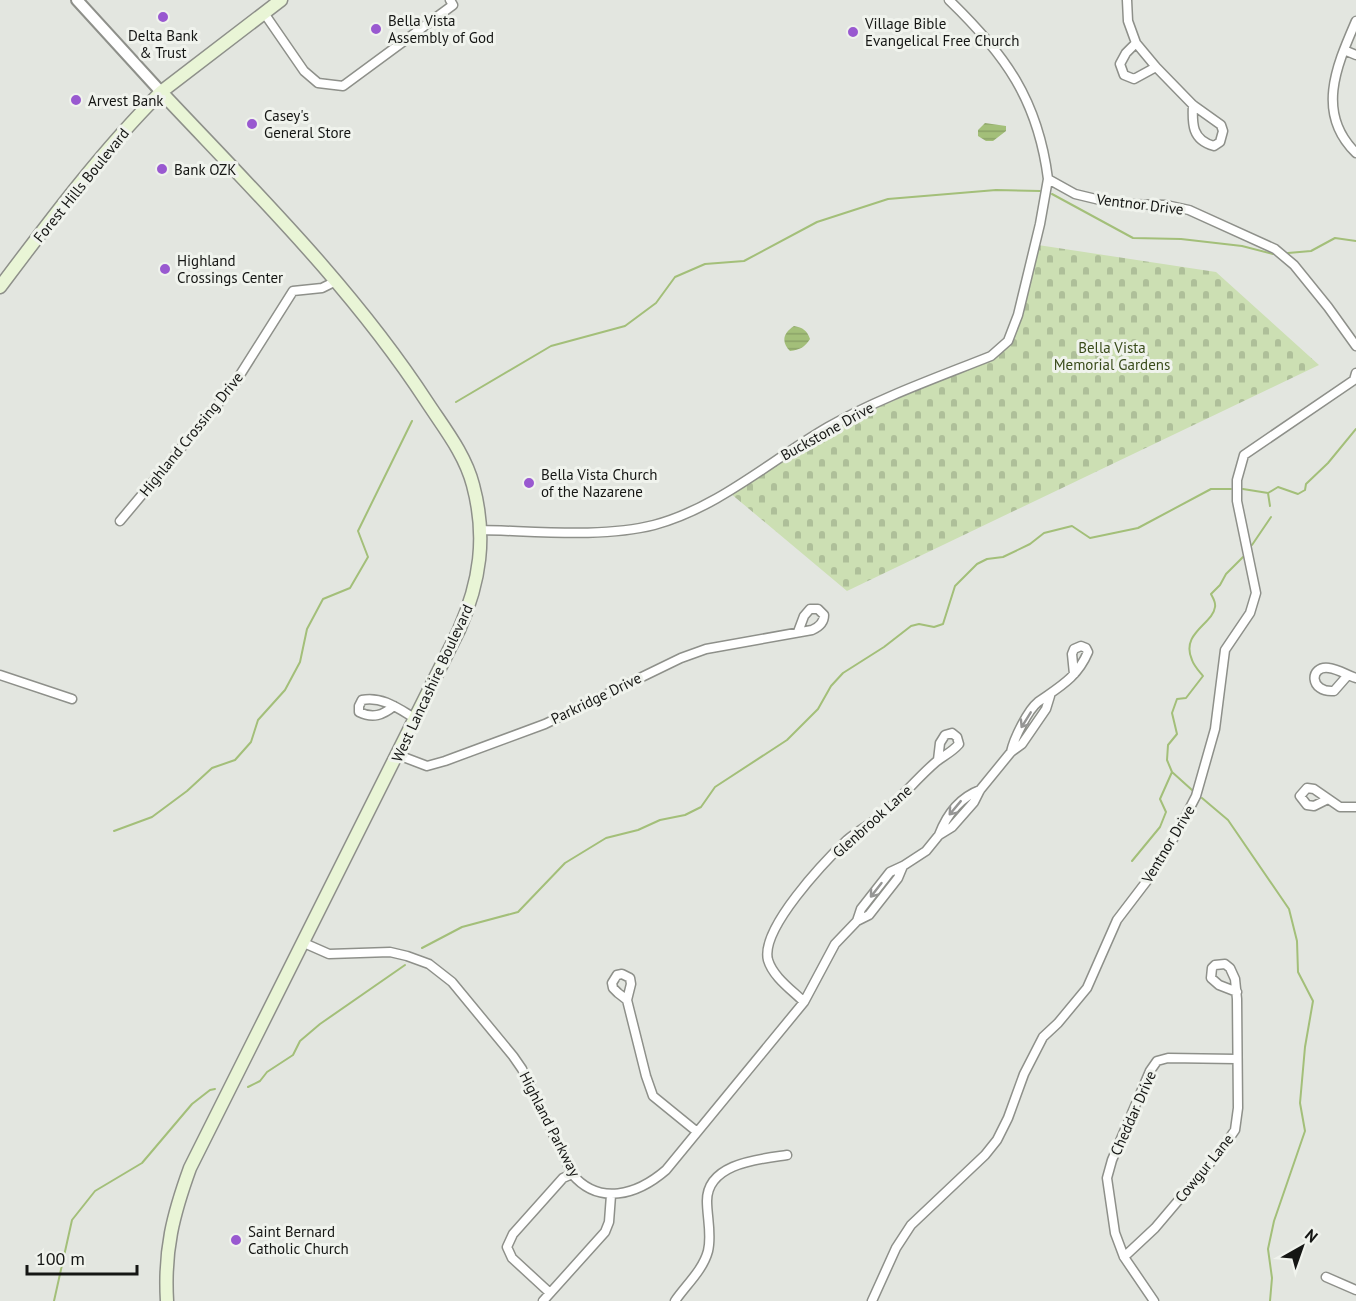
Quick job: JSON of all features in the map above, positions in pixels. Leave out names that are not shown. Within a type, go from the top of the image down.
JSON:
[{"type":"main road","name":"Forest Hills Boulevard","points":[[0,286],[78,184],[161,92],[281,0]]},
{"type":"main road","name":"West Lancashire Boulevard","points":[[161,92],[308,248],[412,379],[465,461],[473,485],[481,530],[478,574],[470,606],[416,719],[190,1168],[176,1208],[167,1247],[165,1277],[167,1301]]},
{"type":"street","points":[[77,0],[161,92]]},
{"type":"street","points":[[264,13],[304,71],[318,83],[343,86],[453,4],[450,0]]},
{"type":"street","points":[[949,0],[989,40],[1021,88],[1042,142],[1048,179]]},
{"type":"street","points":[[1126,0],[1128,21],[1136,43],[1193,105],[1221,125],[1223,131],[1220,142],[1214,146],[1195,134],[1193,105]]},
{"type":"street","points":[[1356,22],[1336,69],[1332,92],[1341,132],[1356,153]]},
{"type":"street","points":[[1136,43],[1126,53],[1120,64],[1124,75],[1134,79],[1156,67]]},
{"type":"street","points":[[1344,50],[1356,56]]},
{"type":"street","name":"Ventnor Drive","points":[[1048,179],[1076,194],[1100,200],[1122,204],[1166,205],[1189,210],[1275,249],[1294,265],[1356,346]]},
{"type":"street","name":"Buckstone Drive","points":[[481,530],[581,532],[620,530],[674,519],[713,500],[856,411],[991,356],[1008,341],[1018,315],[1040,224],[1048,179]]},
{"type":"street","name":"Highland Crossing Drive","points":[[120,521],[234,386],[293,291],[322,288],[336,281]]},
{"type":"street","name":"Ventnor Drive","points":[[872,1301],[882,1277],[911,1225],[985,1155],[997,1140],[1008,1118],[1024,1074],[1043,1038],[1087,988],[1117,920],[1146,882],[1178,831],[1196,796],[1215,729],[1225,650],[1250,613],[1256,593],[1237,501],[1237,480],[1244,455],[1354,380],[1356,373]]},
{"type":"street","name":"Parkridge Drive","points":[[398,755],[427,766],[445,761],[545,724],[681,658],[706,649],[798,632]]},
{"type":"street","points":[[543,1301],[605,1232],[609,1222],[611,1195],[637,1189],[666,1170],[804,1002],[835,944],[856,921],[861,909],[890,872],[926,851],[939,835],[952,827],[974,802],[980,790],[1011,752],[1022,744],[1046,709],[1050,696],[1074,674]]},
{"type":"street","points":[[0,675],[72,699]]},
{"type":"street","points":[[394,706],[416,719]]},
{"type":"street","name":"Glenbrook Lane","points":[[804,1002],[775,974],[768,960],[768,947],[785,910],[848,839],[883,814],[938,760]]},
{"type":"street","points":[[1328,799],[1340,807],[1356,807]]},
{"type":"street","name":"Highland Parkway","points":[[304,943],[328,954],[390,952],[407,956],[429,964],[452,982],[522,1069],[572,1174],[579,1182],[595,1191],[611,1195]]},
{"type":"street","points":[[1236,992],[1236,1059]]},
{"type":"street","points":[[627,999],[653,1096],[696,1131]]},
{"type":"street","name":"Cheddar Drive","points":[[1154,1301],[1124,1257],[1115,1233],[1107,1178],[1112,1160],[1150,1071],[1157,1061],[1168,1058],[1236,1059]]},
{"type":"street","name":"Cowgur Lane","points":[[1124,1257],[1155,1228],[1222,1149],[1235,1130],[1238,1108],[1236,1059]]},
{"type":"street","points":[[675,1301],[700,1269],[710,1242],[707,1202],[710,1185],[729,1169],[743,1163],[787,1155]]},
{"type":"street","points":[[550,1293],[512,1258],[507,1247],[513,1234],[563,1178],[572,1174]]},
{"type":"street","points":[[1326,1277],[1356,1290]]},
{"type":"green space","name":"Bella Vista Memorial Gardens","points":[[1038,245],[1216,272],[1319,365],[847,591],[730,493],[834,427],[995,356],[1005,349]]},
{"type":"shaded area","points":[[985,123],[1006,126],[1006,131],[993,141],[986,141],[978,136],[978,130]]},
{"type":"shaded area","points":[[794,326],[804,330],[810,339],[802,348],[790,351],[784,338]]},
{"type":"waterway","points":[[456,402],[551,346],[625,326],[656,303],[675,277],[705,264],[744,261],[817,222],[888,199],[996,190],[1040,191]]},
{"type":"waterway","points":[[1052,194],[1133,238],[1181,239],[1242,246],[1273,254]]},
{"type":"waterway","points":[[1288,253],[1311,251],[1335,238],[1356,241]]},
{"type":"waterway","points":[[114,831],[152,817],[187,791],[212,768],[235,760],[251,742],[258,720],[285,690],[300,662],[307,629],[323,599],[350,588],[368,557],[358,531],[412,421]]},
{"type":"waterway","points":[[1243,489],[1268,493],[1278,487],[1298,494],[1305,490],[1306,484],[1328,463],[1356,429]]},
{"type":"waterway","points":[[422,948],[462,927],[518,912],[565,863],[606,838],[638,830],[660,820],[685,815],[701,807],[715,787],[787,740],[818,709],[831,686],[843,673],[884,647],[911,626],[919,624],[934,627],[943,624],[955,586],[977,564],[987,559],[1003,557],[1030,544],[1044,533],[1072,526],[1090,538],[1138,528],[1211,489],[1231,489]]},
{"type":"waterway","points":[[1268,493],[1270,506]]},
{"type":"waterway","points":[[1252,545],[1271,517]]},
{"type":"waterway","points":[[1132,861],[1160,827],[1166,812],[1160,799],[1172,772],[1167,760],[1168,745],[1177,734],[1172,713],[1177,699],[1186,698],[1203,676],[1192,660],[1189,651],[1190,643],[1193,636],[1213,613],[1215,603],[1211,594],[1243,557]]},
{"type":"waterway","points":[[1172,772],[1192,790]]},
{"type":"waterway","points":[[1202,798],[1228,820],[1289,909],[1297,941],[1298,972],[1313,1001],[1305,1047],[1300,1103],[1305,1131],[1274,1221],[1268,1249],[1272,1278],[1270,1301]]},
{"type":"waterway","points":[[248,1087],[260,1081],[267,1072],[293,1055],[300,1041],[320,1024],[405,965]]},
{"type":"waterway","points":[[54,1301],[72,1220],[95,1191],[142,1163],[192,1104],[210,1090],[215,1089]]},
{"type":"place","name":"Delta Bank & Trust","points":[[163,17]]},
{"type":"place","name":"Bella Vista Assembly of God","points":[[376,29]]},
{"type":"place","name":"Village Bible Evangelical Free Church","points":[[853,32]]},
{"type":"place","name":"Arvest Bank","points":[[76,100]]},
{"type":"place","name":"Casey's General Store","points":[[252,124]]},
{"type":"place","name":"Bank OZK","points":[[162,169]]},
{"type":"place","name":"Highland Crossings Center","points":[[165,269]]},
{"type":"place","name":"Bella Vista Church of the Nazarene","points":[[529,483]]},
{"type":"place","name":"Saint Bernard Catholic Church","points":[[236,1240]]}]
